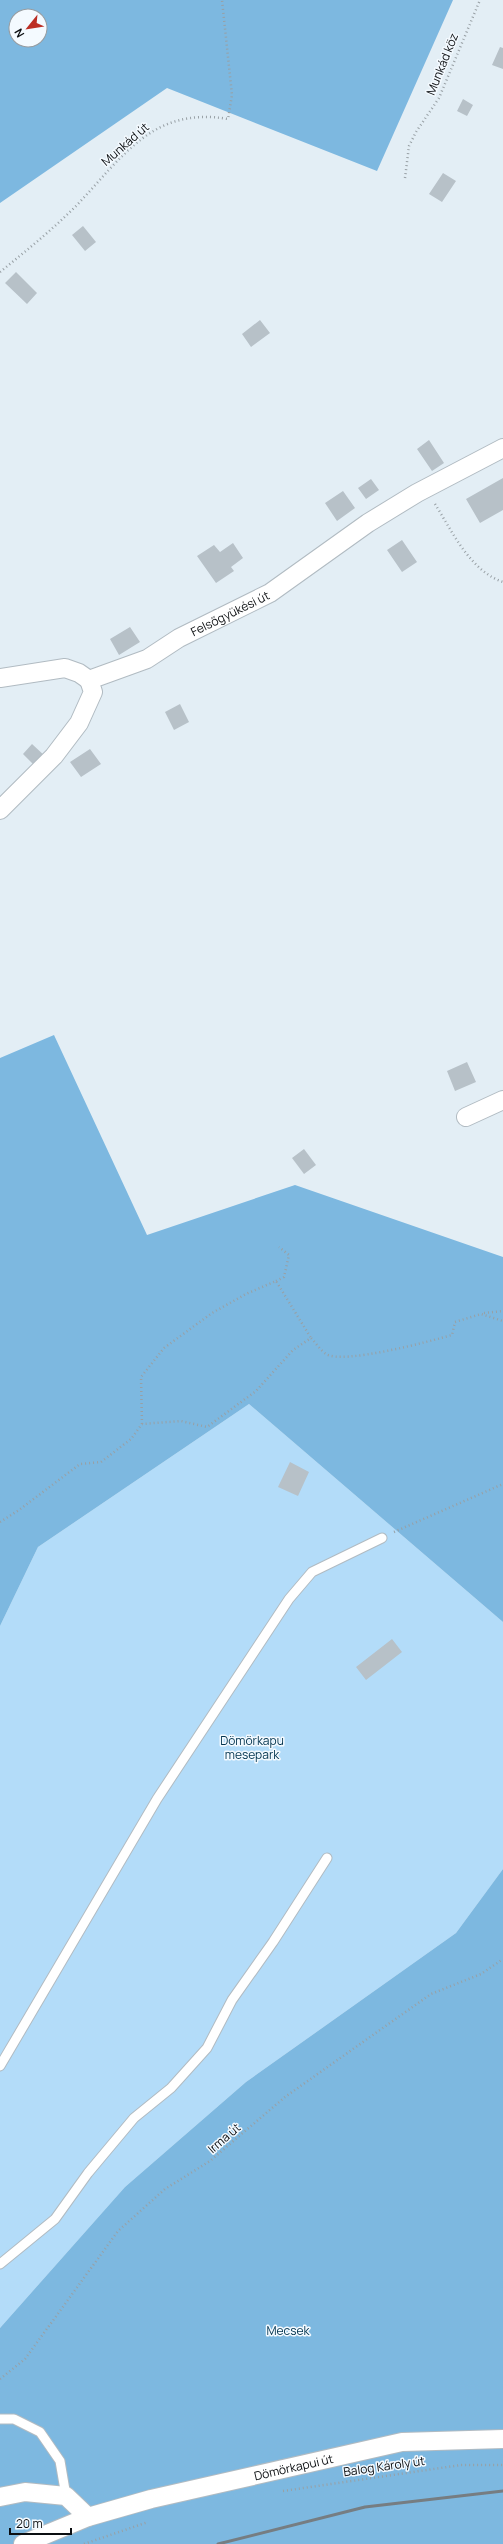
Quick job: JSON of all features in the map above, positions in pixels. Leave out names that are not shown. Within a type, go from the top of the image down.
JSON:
[{"type":"street","name":"Felsőgyükési út","points":[[88,680],[147,659],[179,638],[270,593],[368,523],[425,488],[503,448]]},
{"type":"street","points":[[0,678],[65,668],[79,673],[88,680],[93,692],[79,722],[54,756],[0,810]]},
{"type":"street","points":[[466,1117],[503,1100]]},
{"type":"street","name":"Dömörkapui út","points":[[23,2544],[88,2517],[151,2499],[402,2442],[503,2439]]},
{"type":"street","points":[[0,2497],[25,2492],[66,2496],[88,2517]]},
{"type":"lane","points":[[0,2066],[157,1799],[289,1599],[312,1572],[382,1538]]},
{"type":"lane","points":[[0,2264],[55,2219],[88,2173],[134,2118],[170,2088],[207,2048],[232,2000],[273,1942],[327,1858]]},
{"type":"lane","points":[[0,2419],[14,2419],[40,2432],[60,2461],[66,2496]]},
{"type":"path","name":"Munkád út","points":[[0,272],[34,245],[136,143],[156,128],[174,121],[205,115],[228,119],[232,95],[222,0]]},
{"type":"path","name":"Munkád köz","points":[[406,178],[409,146],[416,132],[439,98],[480,0]]},
{"type":"path","points":[[425,488],[462,547],[478,566],[503,582]]},
{"type":"path","points":[[0,1522],[19,1510],[80,1464],[101,1462],[131,1439],[142,1424],[141,1377],[164,1348],[212,1313],[246,1294],[284,1277],[289,1255],[279,1247]]},
{"type":"path","points":[[276,1281],[311,1338],[327,1354],[348,1358],[397,1349],[452,1335],[455,1322],[481,1314],[503,1311]]},
{"type":"path","points":[[481,1314],[503,1321]]},
{"type":"path","points":[[142,1424],[181,1421],[207,1427],[256,1391],[293,1350],[311,1338]]},
{"type":"path","points":[[382,1538],[503,1484]]},
{"type":"path","name":"Irma út","points":[[0,2379],[25,2359],[118,2231],[165,2189],[210,2161],[285,2097],[431,1994],[481,1974],[503,1959]]},
{"type":"path","name":"Balog Károly út","points":[[280,2491],[461,2465],[503,2465]]},
{"type":"path","points":[[84,2544],[149,2521]]},
{"type":"green space","points":[[0,0],[453,0],[377,171],[167,88],[0,203]]},
{"type":"green space","points":[[54,1035],[147,1235],[295,1185],[503,1257],[503,1622],[249,1404],[38,1547],[0,1626],[0,1058]]},
{"type":"green space","name":"Dömörkapu mesepark","points":[[249,1404],[503,1622],[503,1869],[456,1933],[246,2082],[125,2187],[0,2328],[0,1626],[38,1547]]},
{"type":"green space","name":"Mecsek","points":[[503,1869],[503,2544],[0,2544],[0,2328],[125,2187],[246,2082],[456,1933]]},
{"type":"building","points":[[500,47],[503,48],[503,69],[492,65]]},
{"type":"building","points":[[463,99],[473,105],[467,116],[457,111]]},
{"type":"building","points":[[443,173],[456,181],[442,202],[429,194]]},
{"type":"building","points":[[83,226],[96,242],[85,251],[72,235]]},
{"type":"building","points":[[16,272],[37,293],[27,304],[5,283]]},
{"type":"building","points":[[260,320],[270,333],[251,347],[242,334]]},
{"type":"building","points":[[429,440],[444,463],[432,471],[417,449]]},
{"type":"building","points":[[503,478],[503,510],[480,523],[466,499]]},
{"type":"building","points":[[371,479],[379,490],[366,499],[358,488]]},
{"type":"building","points":[[343,491],[355,508],[337,521],[325,503]]},
{"type":"building","points":[[402,540],[417,562],[402,572],[387,550]]},
{"type":"building","points":[[233,543],[243,558],[231,567],[234,571],[216,583],[197,556],[214,545],[220,552]]},
{"type":"building","points":[[130,627],[140,642],[119,655],[110,639]]},
{"type":"building","points":[[180,704],[189,722],[174,730],[165,712]]},
{"type":"building","points":[[32,744],[46,757],[36,767],[23,754]]},
{"type":"building","points":[[90,749],[101,764],[81,777],[70,762]]},
{"type":"building","points":[[467,1062],[476,1082],[455,1091],[447,1071]]},
{"type":"building","points":[[304,1149],[316,1165],[304,1174],[292,1158]]},
{"type":"building","points":[[290,1462],[309,1472],[298,1496],[278,1487]]},
{"type":"building","points":[[392,1639],[402,1652],[366,1680],[356,1667]]},
{"type":"railway","points":[[218,2544],[365,2507],[503,2491]]}]
